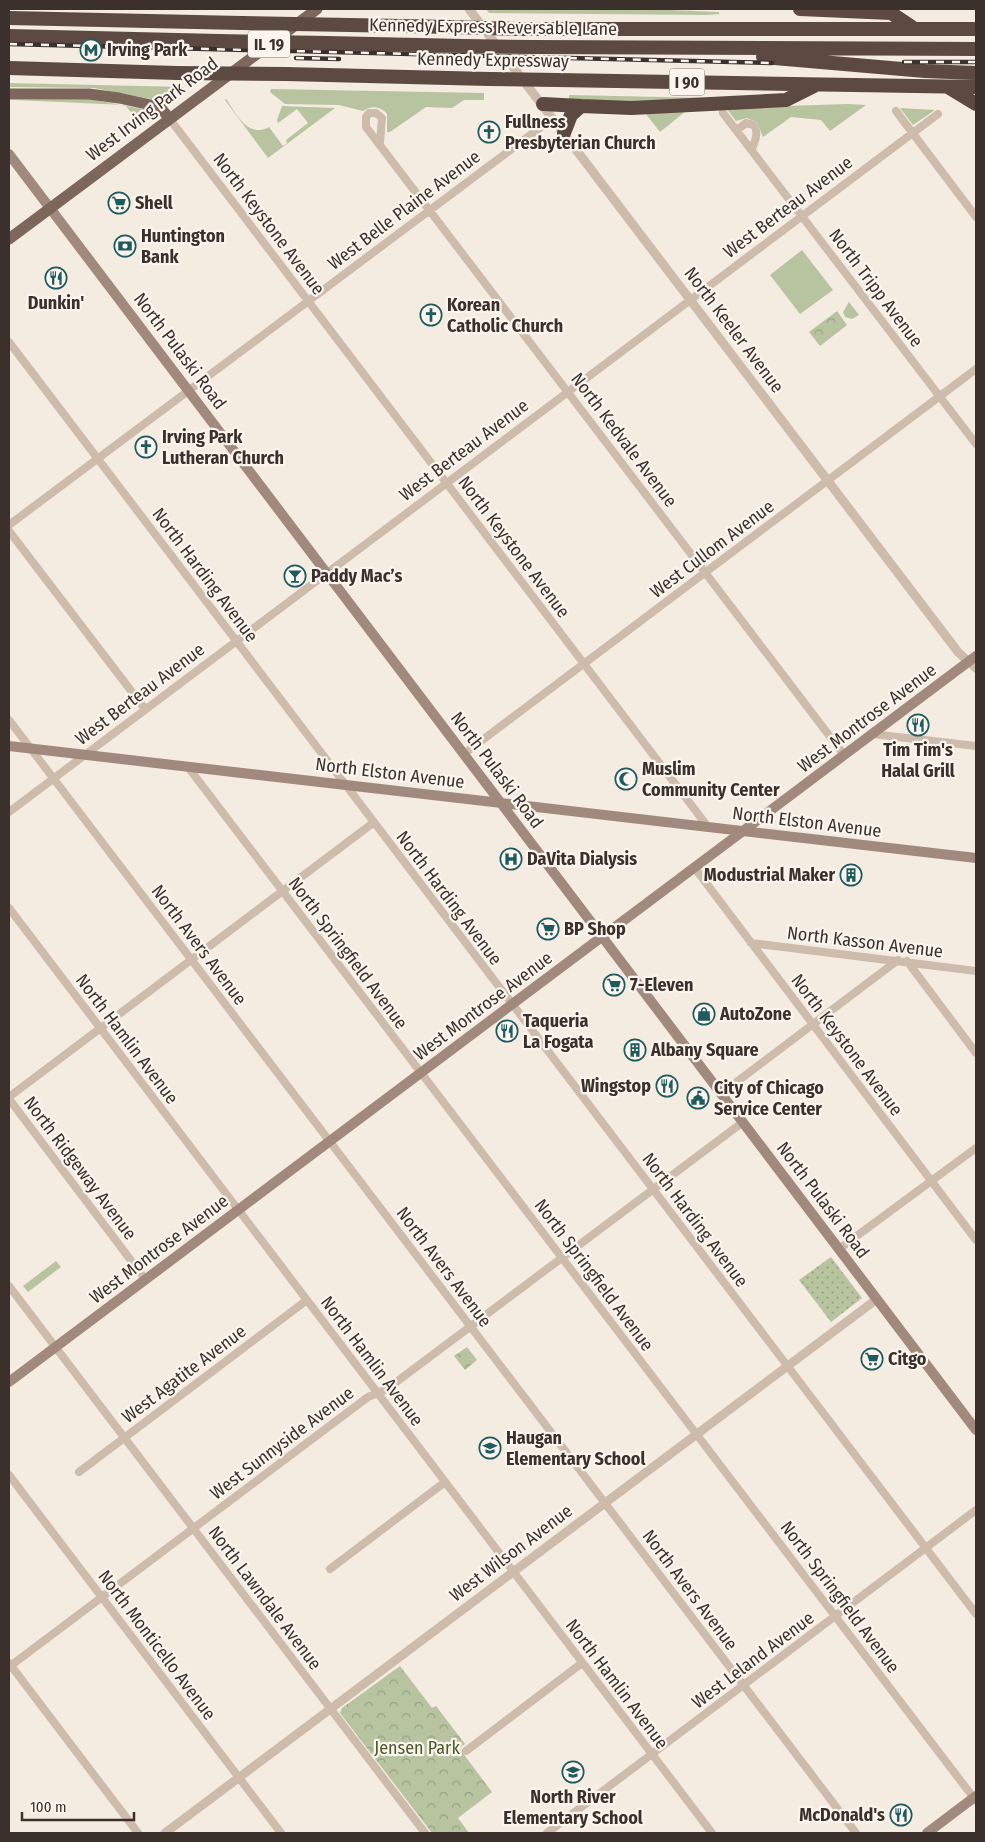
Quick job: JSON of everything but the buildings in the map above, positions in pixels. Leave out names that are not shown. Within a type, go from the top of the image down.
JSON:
[{"type":"highway","points":[[800,9],[891,14],[913,28]]},
{"type":"highway","name":"Kennedy Expressway","points":[[9,18],[518,29],[976,29]]},
{"type":"highway","name":"Kennedy Express Reversable Lane","points":[[9,36],[728,50],[976,49]]},
{"type":"highway","name":"I 90","points":[[728,50],[765,57],[925,71],[976,72]]},
{"type":"highway","name":"Kennedy Expressway","points":[[9,68],[489,79],[976,86]]},
{"type":"highway","points":[[543,104],[632,108],[786,100],[816,85]]},
{"type":"highway","points":[[947,86],[976,104]]},
{"type":"highway","points":[[564,133],[571,115],[582,106]]},
{"type":"main road","name":"West Irving Park Road","points":[[9,239],[317,9]]},
{"type":"main road","points":[[9,94],[89,94],[119,98],[160,108],[169,118]]},
{"type":"main road","name":"North Pulaski Road","points":[[9,154],[465,753],[976,1430]]},
{"type":"main road","name":"West Montrose Avenue","points":[[9,1382],[872,734],[974,662]]},
{"type":"main road","name":"North Elston Avenue","points":[[9,746],[976,858]]},
{"type":"main road","points":[[927,1833],[975,1798]]},
{"type":"street","name":"North Keeler Avenue","points":[[469,9],[958,652],[974,662]]},
{"type":"street","points":[[896,111],[976,217]]},
{"type":"street","name":"North Tripp Avenue","points":[[723,113],[976,444]]},
{"type":"street","name":"West Berteau Avenue","points":[[9,812],[938,114]]},
{"type":"street","name":"North Keystone Avenue","points":[[169,118],[708,827]]},
{"type":"street","name":"West Belle Plaine Avenue","points":[[9,524],[553,118]]},
{"type":"street","points":[[737,130],[746,123],[754,125],[757,129],[756,140],[752,149]]},
{"type":"street","name":"North Kedvale Avenue","points":[[380,142],[844,755]]},
{"type":"street","name":"North Harding Avenue","points":[[9,342],[976,1614]]},
{"type":"street","name":"West Cullom Avenue","points":[[465,753],[976,369]]},
{"type":"street","points":[[9,531],[145,709]]},
{"type":"street","name":"North Avers Avenue","points":[[9,720],[856,1833]]},
{"type":"street","points":[[872,734],[976,746]]},
{"type":"street","name":"North Springfield Avenue","points":[[188,767],[696,1435],[975,1798]]},
{"type":"street","points":[[9,1098],[373,822]]},
{"type":"street","name":"North Keystone Avenue","points":[[694,867],[976,1240]]},
{"type":"street","name":"North Hamlin Avenue","points":[[9,908],[712,1833]]},
{"type":"street","name":"North Kasson Avenue","points":[[751,944],[976,971]]},
{"type":"street","points":[[722,1093],[903,961],[976,1053]]},
{"type":"street","name":"North Ridgeway Avenue","points":[[9,1098],[146,1279]]},
{"type":"street","name":"West Sunnyside Avenue","points":[[9,1665],[368,1397],[387,1389],[743,1122]]},
{"type":"street","points":[[839,1249],[976,1148]]},
{"type":"street","name":"North Lawndale Avenue","points":[[9,1286],[425,1833]]},
{"type":"street","name":"West Wilson Avenue","points":[[165,1833],[877,1299]]},
{"type":"street","name":"West Agatite Avenue","points":[[79,1472],[307,1300]]},
{"type":"street","name":"North Monticello Avenue","points":[[9,1475],[281,1833]]},
{"type":"street","points":[[330,1569],[445,1482]]},
{"type":"street","name":"West Leland Avenue","points":[[547,1833],[976,1510]]},
{"type":"street","points":[[466,1751],[582,1663]]},
{"type":"street","points":[[9,1665],[138,1833]]},
{"type":"green space","points":[[486,9],[647,9],[719,12],[719,14],[489,13]]},
{"type":"green space","points":[[9,83],[184,87],[166,102],[94,88],[9,87]]},
{"type":"green space","points":[[271,89],[484,93],[484,100],[464,100],[452,108],[426,107],[390,132],[387,132],[387,114],[379,108],[369,108],[363,111],[339,105],[285,104],[270,92]]},
{"type":"green space","points":[[569,95],[710,98],[674,104],[569,101]]},
{"type":"green space","points":[[89,99],[120,105],[15,100]]},
{"type":"green space","points":[[225,100],[243,123],[255,130],[269,127],[283,146],[287,143],[286,140],[308,123],[297,109],[278,123],[277,120],[282,106],[335,108],[268,158]]},
{"type":"green space","points":[[866,105],[830,131],[821,120],[791,117],[763,137],[757,122],[747,118],[736,121],[726,108]]},
{"type":"green space","points":[[126,106],[154,111],[139,122]]},
{"type":"green space","points":[[900,108],[935,110],[913,125]]},
{"type":"green space","points":[[686,111],[660,132],[646,114]]},
{"type":"green space","points":[[802,250],[833,290],[800,314],[770,275]]},
{"type":"green space","points":[[849,302],[859,315],[852,319],[845,317],[843,312]]},
{"type":"green space","points":[[837,311],[847,325],[820,346],[809,332]]},
{"type":"green space","points":[[831,1257],[862,1298],[831,1322],[799,1280]]},
{"type":"green space","points":[[56,1261],[61,1267],[28,1292],[23,1286]]},
{"type":"green space","points":[[467,1347],[477,1360],[465,1370],[454,1356]]},
{"type":"green space","name":"Jensen Park","points":[[400,1666],[432,1708],[436,1706],[465,1744],[459,1748],[492,1792],[458,1818],[469,1833],[432,1833],[340,1713],[342,1708]]},
{"type":"railway","points":[[9,44],[772,63]]},
{"type":"railway","points":[[296,58],[339,59]]},
{"type":"railway","points":[[904,62],[976,62]]},
{"type":"place","name":"Irving Park","points":[[91,50]]},
{"type":"place","name":"Fullness Presbyterian Church","points":[[489,132]]},
{"type":"place","name":"Shell","points":[[119,203]]},
{"type":"place","name":"Huntington Bank","points":[[125,246]]},
{"type":"place","name":"Dunkin'","points":[[56,278]]},
{"type":"place","name":"Korean Catholic Church","points":[[431,315]]},
{"type":"place","name":"Irving Park Lutheran Church","points":[[146,447]]},
{"type":"place","name":"Paddy Mac’s","points":[[295,576]]},
{"type":"place","name":"Tim Tim's Halal Grill","points":[[918,725]]},
{"type":"place","name":"Muslim Community Center","points":[[626,779]]},
{"type":"place","name":"DaVita Dialysis","points":[[511,859]]},
{"type":"place","name":"Modustrial Maker","points":[[851,875]]},
{"type":"place","name":"BP Shop","points":[[548,929]]},
{"type":"place","name":"7-Eleven","points":[[614,985]]},
{"type":"place","name":"AutoZone","points":[[704,1014]]},
{"type":"place","name":"Taqueria La Fogata","points":[[507,1031]]},
{"type":"place","name":"Albany Square","points":[[635,1050]]},
{"type":"place","name":"Wingstop","points":[[667,1086]]},
{"type":"place","name":"City of Chicago Service Center","points":[[698,1098]]},
{"type":"place","name":"Citgo","points":[[872,1359]]},
{"type":"place","name":"Haugan Elementary School","points":[[490,1448]]},
{"type":"place","name":"North River Elementary School","points":[[573,1772]]},
{"type":"place","name":"McDonald's","points":[[901,1815]]}]
